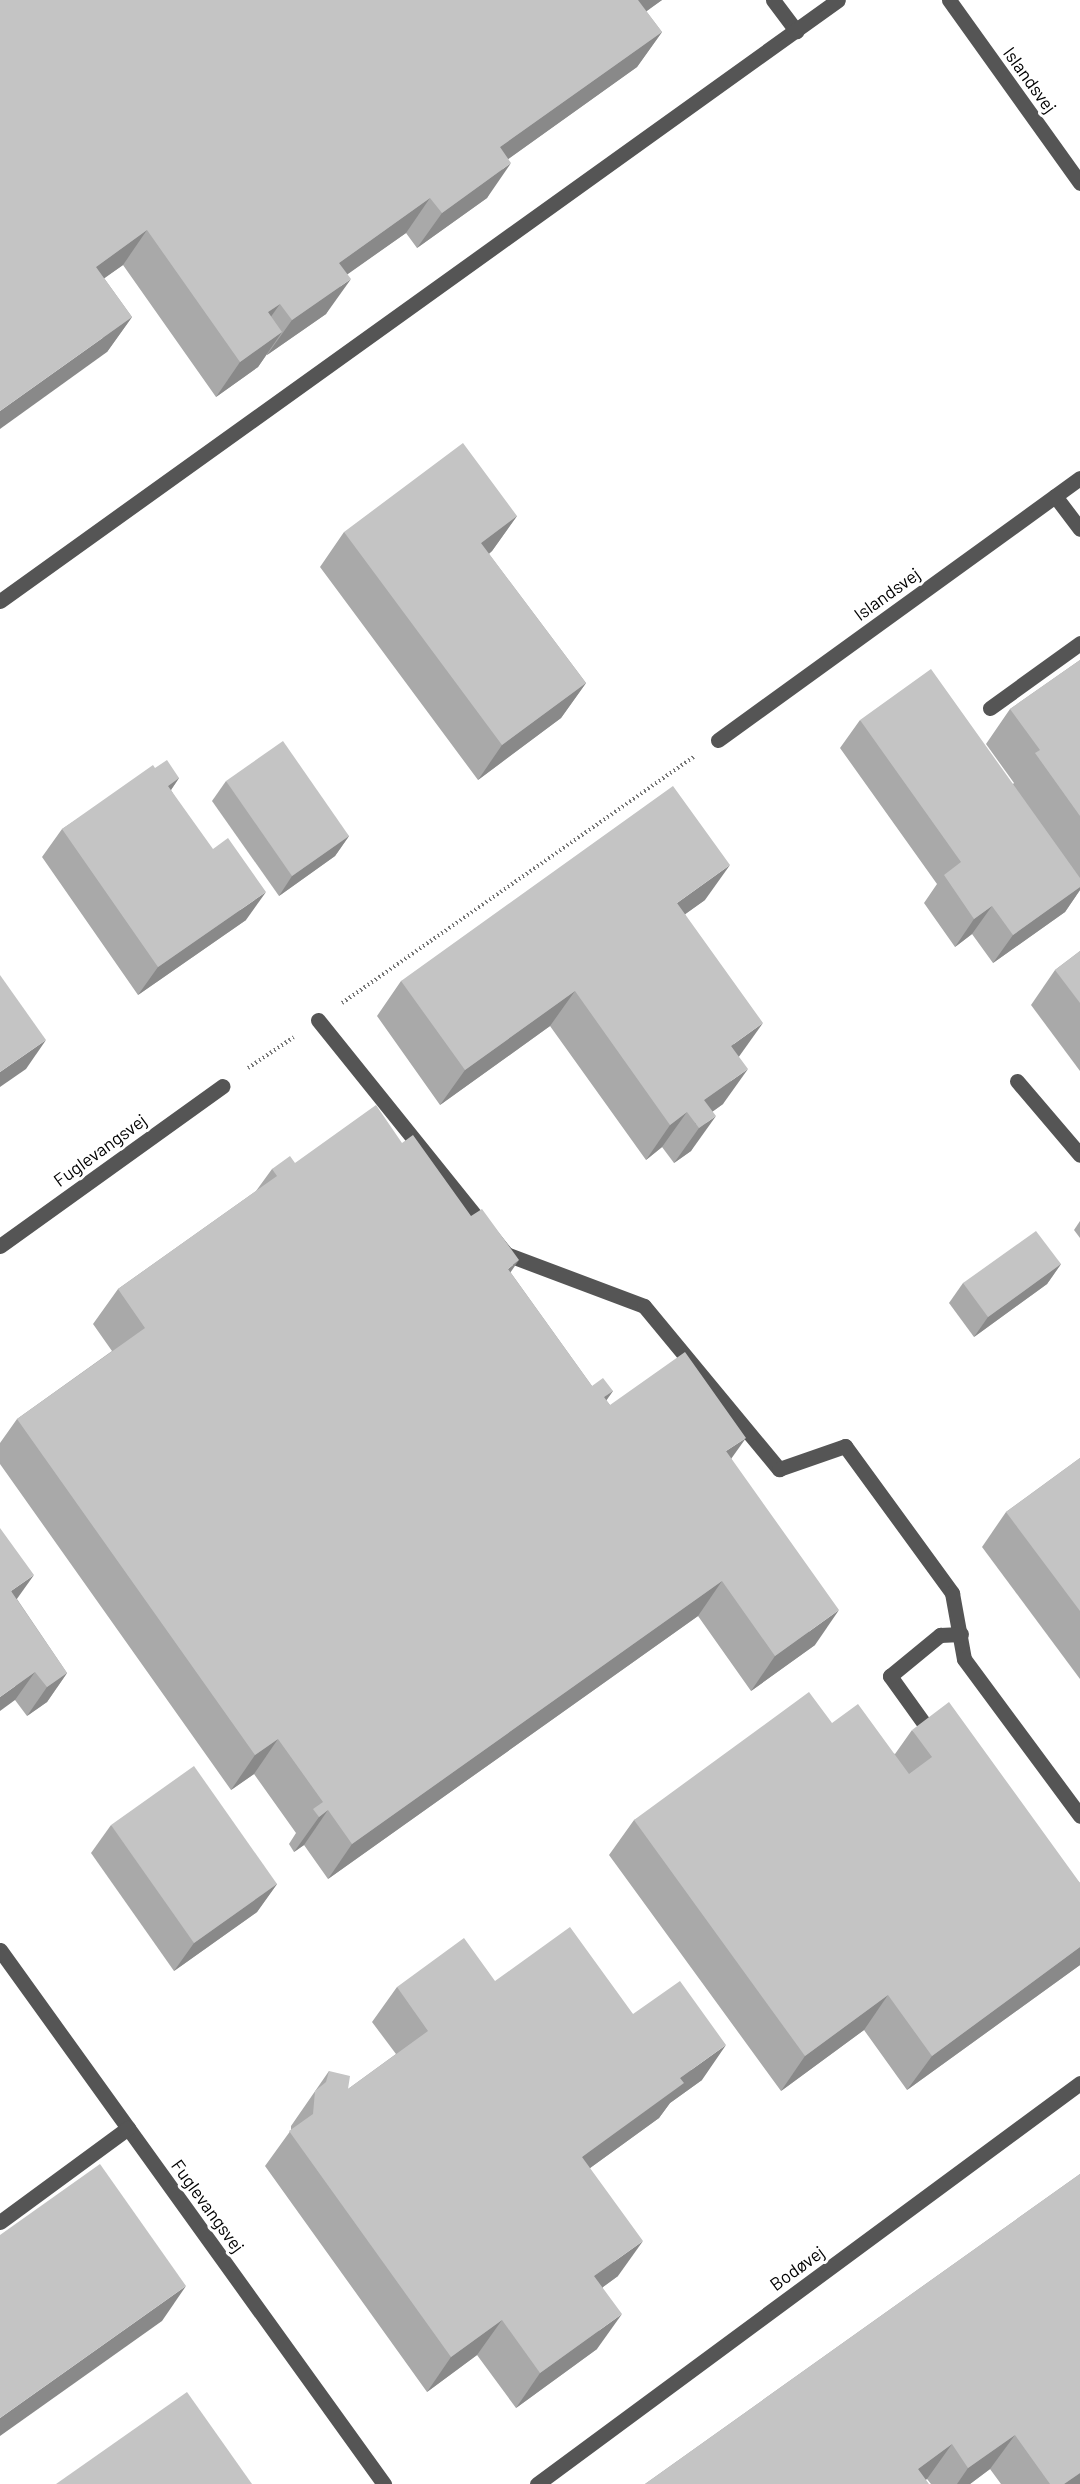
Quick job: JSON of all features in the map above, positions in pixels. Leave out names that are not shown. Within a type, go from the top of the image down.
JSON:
[{"type":"street","points":[[773,0],[796,31]]},
{"type":"street","points":[[0,601],[838,0]]},
{"type":"street","name":"Islandsvej","points":[[949,0],[1080,183]]},
{"type":"street","name":"Islandsvej","points":[[718,740],[1080,478]]},
{"type":"street","points":[[1055,496],[1080,529]]},
{"type":"street","points":[[990,708],[1080,643]]},
{"type":"street","points":[[318,1020],[506,1254],[645,1306],[779,1469],[845,1446],[952,1593],[964,1659],[1080,1816]]},
{"type":"street","points":[[1017,1081],[1080,1155]]},
{"type":"street","name":"Fuglevangsvej","points":[[0,1246],[223,1086]]},
{"type":"street","points":[[944,1752],[890,1676],[940,1635],[961,1634]]},
{"type":"street","name":"Fuglevangsvej","points":[[1,1955],[384,2484]]},
{"type":"street","name":"Bodøvej","points":[[537,2484],[1080,2083]]},
{"type":"street","points":[[2,2217],[128,2128]]},
{"type":"path","points":[[223,1086],[718,740]]},
{"type":"building","points":[[0,0],[638,0],[662,32],[500,147],[511,163],[442,213],[430,198],[339,263],[351,279],[292,320],[280,304],[268,312],[282,332],[240,362],[147,230],[96,267],[132,317],[0,411]]},
{"type":"building","points":[[463,443],[517,516],[481,543],[586,683],[502,745],[344,532]]},
{"type":"building","points":[[1080,660],[1080,816],[1035,753],[1040,750],[1010,709]]},
{"type":"building","points":[[931,669],[1080,878],[1080,887],[1013,935],[992,906],[974,919],[944,875],[961,862],[860,720]]},
{"type":"building","points":[[283,741],[349,836],[292,876],[226,781]]},
{"type":"building","points":[[167,760],[179,778],[168,786],[213,849],[228,838],[266,892],[158,967],[62,829],[153,765],[155,768]]},
{"type":"building","points":[[673,786],[730,865],[677,903],[763,1023],[731,1046],[748,1069],[704,1100],[716,1116],[699,1128],[687,1112],[670,1125],[575,991],[465,1070],[401,981]]},
{"type":"building","points":[[1080,951],[1080,1003],[1055,970]]},
{"type":"building","points":[[0,975],[46,1040],[0,1072]]},
{"type":"building","points":[[376,1105],[402,1143],[413,1135],[471,1216],[482,1209],[519,1260],[508,1269],[592,1386],[603,1378],[613,1391],[604,1397],[610,1405],[685,1352],[746,1438],[726,1451],[839,1610],[775,1656],[722,1581],[352,1844],[328,1810],[319,1817],[313,1809],[323,1802],[278,1739],[255,1755],[17,1419],[145,1328],[118,1289],[277,1176],[272,1169],[290,1156],[295,1163]]},
{"type":"building","points":[[1036,1231],[1061,1264],[988,1317],[963,1283]]},
{"type":"building","points":[[1080,1458],[1080,1611],[1006,1512]]},
{"type":"building","points":[[0,1528],[34,1575],[11,1591],[67,1673],[47,1687],[35,1672],[0,1697]]},
{"type":"building","points":[[809,1692],[832,1723],[858,1704],[909,1774],[932,1757],[912,1730],[949,1702],[1080,1883],[1080,1947],[932,2056],[888,1995],[805,2056],[634,1820]]},
{"type":"building","points":[[194,1766],[277,1884],[194,1943],[111,1825]]},
{"type":"building","points":[[570,1927],[633,2014],[680,1981],[726,2045],[680,2078],[684,2083],[582,2157],[643,2241],[594,2276],[622,2314],[540,2373],[502,2320],[451,2357],[289,2131],[313,2114],[315,2091],[326,2082],[329,2071],[350,2076],[348,2089],[428,2031],[397,1987],[464,1938],[495,1981]]},
{"type":"building","points":[[100,2164],[186,2286],[0,2418],[0,2235]]},
{"type":"building","points":[[1080,2174],[1080,2473],[1064,2484],[1050,2484],[1015,2435],[968,2468],[952,2444],[918,2469],[929,2484],[645,2484]]},
{"type":"building","points":[[187,2392],[252,2484],[56,2484]]}]
